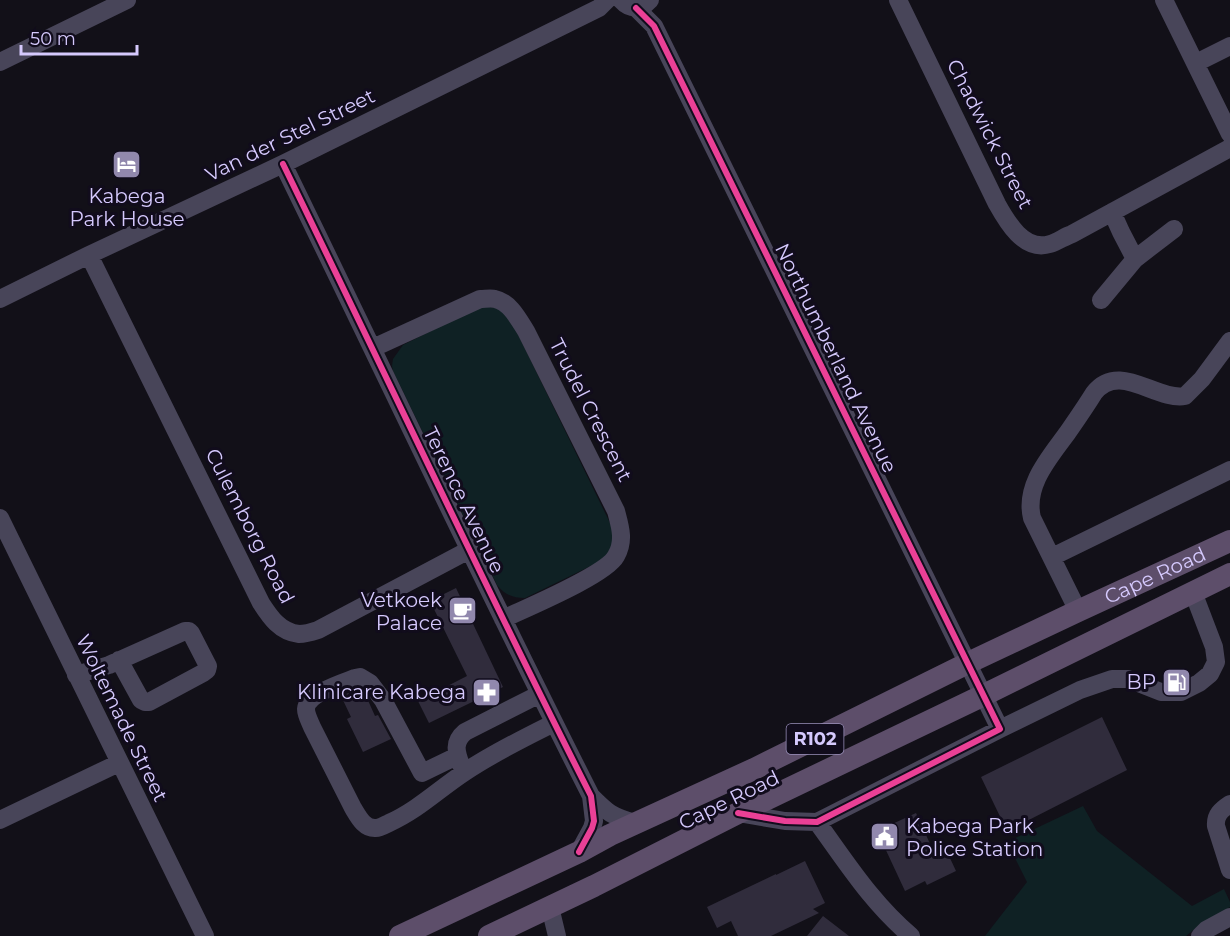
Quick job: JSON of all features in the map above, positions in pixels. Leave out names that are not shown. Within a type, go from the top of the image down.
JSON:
[{"type":"main road","name":"Cape Road","points":[[400,936],[754,769],[968,663],[1230,541]]},
{"type":"main road","name":"Cape Road","points":[[489,936],[1230,574]]},
{"type":"street","points":[[0,62],[127,0]]},
{"type":"street","name":"Chadwick Street","points":[[898,0],[997,204],[1009,225],[1017,234],[1031,243],[1048,245],[1072,234],[1230,148]]},
{"type":"street","points":[[1164,0],[1230,134]]},
{"type":"street","name":"Van der Stel Street","points":[[0,299],[283,164],[603,4],[637,3]]},
{"type":"street","name":"Northumberland Avenue","points":[[637,3],[654,26],[1000,729]]},
{"type":"street","points":[[1196,63],[1230,46]]},
{"type":"street","name":"Terence Avenue","points":[[283,164],[469,550],[591,796],[616,818],[636,823]]},
{"type":"street","points":[[1112,212],[1135,259]]},
{"type":"street","points":[[1101,300],[1135,259],[1174,229]]},
{"type":"street","name":"Culemborg Road","points":[[89,255],[261,603],[272,620],[286,630],[300,634],[318,630],[469,550]]},
{"type":"street","name":"Trudel Crescent","points":[[373,348],[480,299],[494,298],[502,302],[515,314],[526,331],[616,511],[622,532],[620,549],[615,559],[593,576],[503,619]]},
{"type":"street","points":[[1078,611],[1032,518],[1032,492],[1041,470],[1097,389],[1109,382],[1127,381],[1172,397],[1185,396],[1202,379],[1230,341]]},
{"type":"street","points":[[1052,557],[1230,470]]},
{"type":"street","name":"Woltemade Street","points":[[0,519],[205,936]]},
{"type":"street","points":[[738,813],[785,821],[817,822],[1080,690],[1112,679],[1128,679],[1161,692],[1181,693],[1199,684],[1210,674],[1216,662],[1214,647],[1193,592]]},
{"type":"street","points":[[76,675],[119,660],[185,631],[191,633],[208,666],[203,673],[145,702],[141,700],[119,660]]},
{"type":"street","points":[[461,764],[426,802],[401,818],[383,826],[370,827],[360,819],[353,808],[312,728],[306,708],[312,698],[355,678],[360,677],[370,682],[383,700],[422,774],[461,764],[554,723]]},
{"type":"street","points":[[461,764],[456,748],[459,737],[540,694]]},
{"type":"street","points":[[0,819],[119,762]]},
{"type":"street","name":"Terence Avenue","points":[[579,852],[594,821],[591,796]]},
{"type":"street","points":[[1230,804],[1219,813],[1216,826],[1230,870]]},
{"type":"street","points":[[817,822],[873,899],[893,921],[911,936]]},
{"type":"street","points":[[550,907],[557,936]]},
{"type":"street","points":[[1200,936],[1206,930],[1230,917]]},
{"type":"shaded area","points":[[481,306],[498,308],[510,318],[611,525],[614,542],[605,559],[525,598],[510,595],[497,585],[392,366],[393,359],[403,345]]},
{"type":"shaded area","points":[[1083,806],[1097,831],[1192,906],[1224,889],[1230,907],[1186,936],[985,936],[1027,882],[1007,842]]},
{"type":"building","points":[[456,588],[503,687],[429,723],[418,701],[467,676],[430,601]]},
{"type":"building","points":[[358,689],[366,696],[375,716],[378,715],[391,739],[363,752],[347,719],[351,717],[341,696]]},
{"type":"building","points":[[1102,717],[1127,770],[1007,831],[981,777]]},
{"type":"building","points":[[916,813],[937,859],[949,856],[956,871],[927,885],[925,881],[905,891],[877,831]]},
{"type":"building","points":[[805,861],[825,903],[813,909],[819,913],[771,936],[738,936],[731,921],[717,928],[707,907]]},
{"type":"building","points":[[823,916],[849,936],[807,936]]},
{"type":"cycle path","points":[[636,8],[654,26],[1000,729],[817,822],[785,821],[738,813]]},
{"type":"cycle path","points":[[283,164],[591,796],[594,821],[579,852]]},
{"type":"place","name":"Kabega Park House","points":[[127,165]]},
{"type":"place","name":"Vetkoek Palace","points":[[463,611]]},
{"type":"place","name":"BP","points":[[1177,682]]},
{"type":"place","name":"Klinicare Kabega","points":[[487,692]]},
{"type":"place","name":"Kabega Park Police Station","points":[[885,837]]}]
